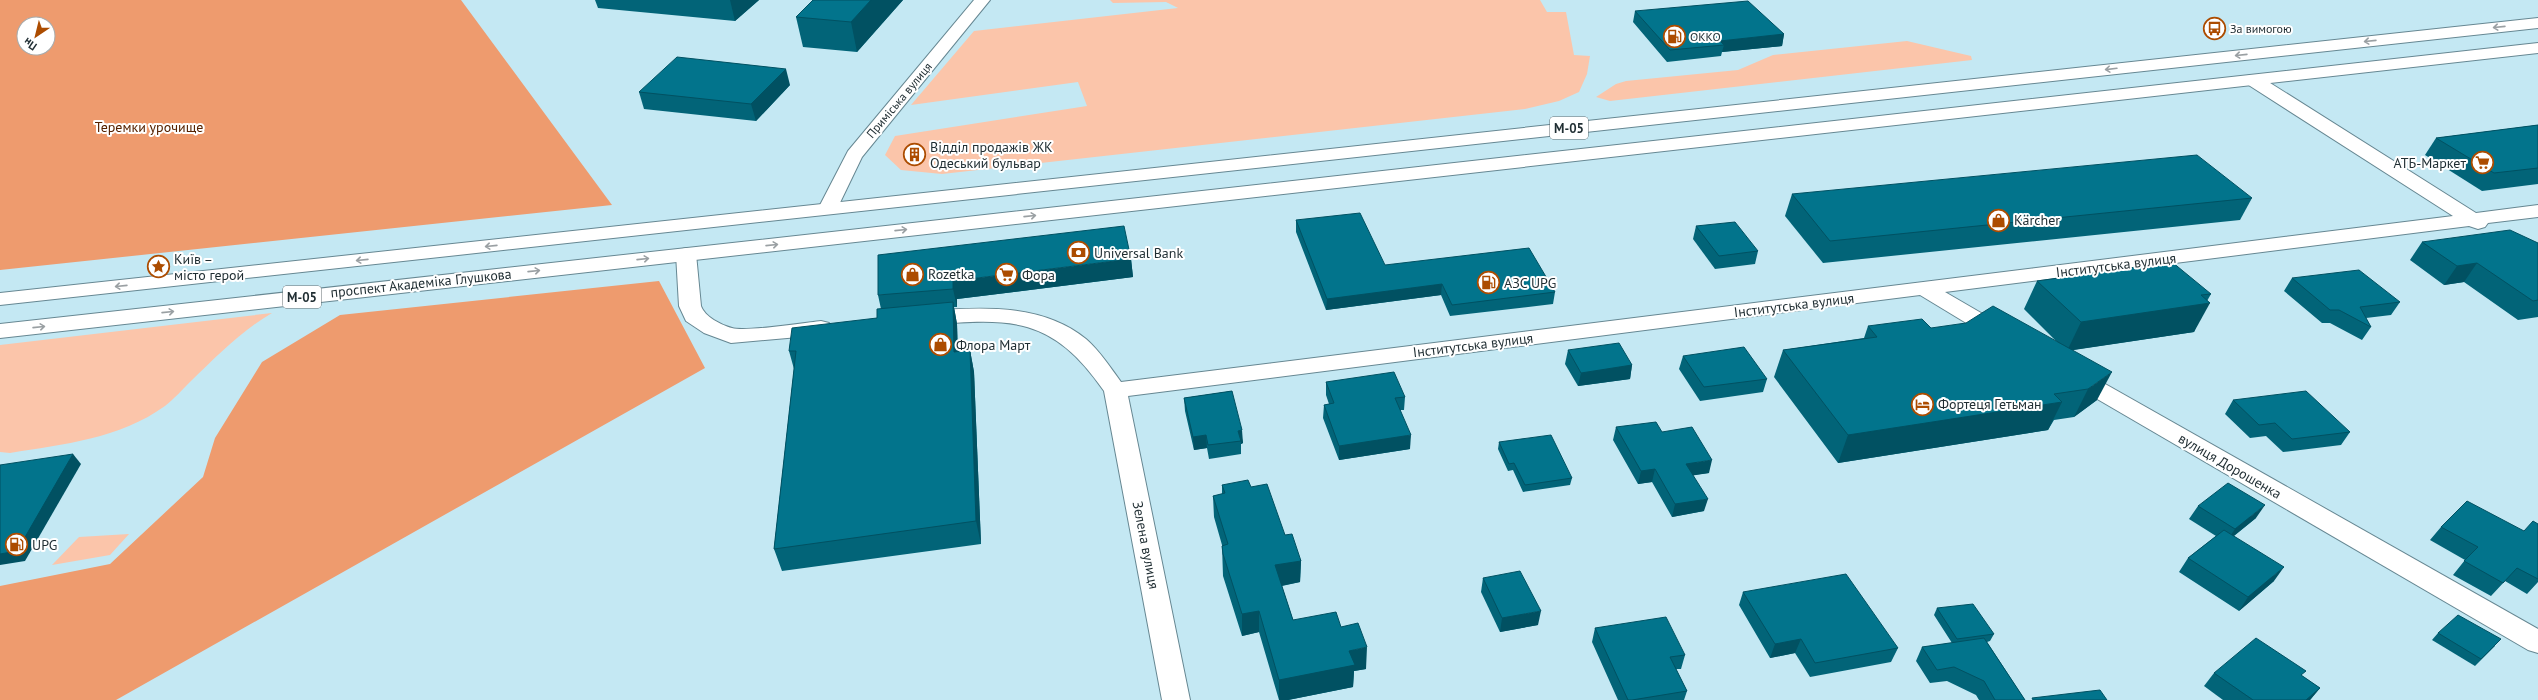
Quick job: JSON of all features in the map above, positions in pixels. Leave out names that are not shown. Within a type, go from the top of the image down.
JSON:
[{"type":"main road","name":"Приміська вулиця","points":[[829,207],[839,183],[854,155],[982,0]]},
{"type":"main road","name":"М-05","points":[[829,207],[2538,23]]},
{"type":"main road","name":"М-05","points":[[686,254],[2538,48]]},
{"type":"main road","points":[[2253,80],[2500,236]]},
{"type":"main road","name":"проспект Академіка Глушкова","points":[[0,299],[600,234],[829,207]]},
{"type":"main road","name":"Інститутська вулиця","points":[[1115,390],[2538,211]]},
{"type":"main road","name":"проспект Академіка Глушкова","points":[[0,331],[686,254]]},
{"type":"main road","points":[[686,254],[690,306],[694,316],[712,328],[731,336],[841,326]]},
{"type":"main road","points":[[1924,289],[2018,344]]},
{"type":"main road","points":[[904,320],[974,314],[1007,316],[1045,325],[1071,339],[1093,360],[1115,390]]},
{"type":"main road","name":"вулиця Дорошенка","points":[[2059,368],[2538,642]]},
{"type":"main road","name":"Зелена вулиця","points":[[1115,390],[1176,700]]},
{"type":"shaded area","points":[[1110,0],[1540,0],[1547,12],[1566,12],[1574,55],[1590,56],[1587,74],[1579,92],[1559,101],[1525,109],[942,174],[901,170],[885,155],[895,136],[1087,106],[1078,82],[911,105],[974,31],[1178,8],[1166,2],[1113,3]]},
{"type":"shaded area","points":[[1907,41],[1971,56],[1972,60],[1610,101],[1596,97],[1616,84],[1626,81],[1738,70],[1773,55]]},
{"type":"shaded area","points":[[272,313],[250,328],[220,353],[165,406],[147,417],[110,433],[71,443],[10,453],[0,452],[0,345]]},
{"type":"shaded area","points":[[129,534],[110,555],[52,565],[79,537]]},
{"type":"green space","name":"Теремки урочище","points":[[0,0],[461,0],[612,205],[0,270]]},
{"type":"green space","points":[[659,281],[705,368],[116,700],[0,700],[0,586],[110,564],[203,477],[215,438],[262,362],[340,315]]},
{"type":"building","points":[[813,0],[871,0],[851,22],[796,17]]},
{"type":"building","points":[[1748,1],[1784,34],[1720,41],[1724,45],[1670,50],[1635,11]]},
{"type":"building","points":[[677,57],[786,69],[751,104],[639,92]]},
{"type":"building","points":[[2538,125],[2538,168],[2494,173],[2436,138]]},
{"type":"building","points":[[2197,155],[2252,198],[1830,241],[1792,194]]},
{"type":"building","points":[[1360,213],[1385,265],[1529,248],[1555,292],[1452,305],[1442,284],[1327,299],[1296,220]]},
{"type":"building","points":[[1735,222],[1758,251],[1719,256],[1696,226]]},
{"type":"building","points":[[1124,226],[1131,259],[953,281],[953,289],[878,295],[878,255]]},
{"type":"building","points":[[2510,230],[2538,243],[2538,300],[2533,301],[2477,263],[2457,266],[2422,242]]},
{"type":"building","points":[[2172,262],[2211,294],[2201,295],[2210,303],[2081,322],[2037,281]]},
{"type":"building","points":[[2359,270],[2400,302],[2360,307],[2371,327],[2339,310],[2330,310],[2292,278]]},
{"type":"building","points":[[953,302],[954,352],[970,350],[976,521],[774,549],[796,351],[789,351],[792,328],[877,318],[877,309]]},
{"type":"building","points":[[1993,306],[2112,372],[2088,389],[2054,394],[2062,402],[1848,435],[1783,350],[1877,337],[1868,326],[1922,319],[1931,328],[1966,323]]},
{"type":"building","points":[[1619,343],[1632,365],[1581,373],[1568,350]]},
{"type":"building","points":[[1744,347],[1767,379],[1704,387],[1683,356]]},
{"type":"building","points":[[1394,372],[1405,397],[1395,398],[1411,435],[1339,446],[1324,405],[1334,403],[1326,382]]},
{"type":"building","points":[[1232,391],[1242,430],[1238,431],[1241,441],[1208,445],[1206,435],[1193,437],[1184,398]]},
{"type":"building","points":[[2306,391],[2350,432],[2292,439],[2275,423],[2259,425],[2233,400]]},
{"type":"building","points":[[1656,422],[1662,432],[1692,427],[1712,460],[1686,464],[1708,499],[1675,504],[1655,469],[1641,471],[1616,427]]},
{"type":"building","points":[[1551,435],[1572,478],[1525,485],[1514,463],[1509,464],[1499,442]]},
{"type":"building","points":[[73,454],[17,551],[0,554],[0,465]]},
{"type":"building","points":[[1248,480],[1251,487],[1267,484],[1285,535],[1292,534],[1301,561],[1275,565],[1293,620],[1336,612],[1341,627],[1358,623],[1367,647],[1349,651],[1355,665],[1279,680],[1259,611],[1242,614],[1223,554],[1222,546],[1228,544],[1213,496],[1225,493],[1222,485]]},
{"type":"building","points":[[2228,483],[2265,505],[2235,529],[2198,506]]},
{"type":"building","points":[[2467,501],[2524,531],[2533,521],[2538,524],[2538,579],[2517,568],[2503,583],[2464,561],[2478,547],[2441,527]]},
{"type":"building","points":[[2224,530],[2284,567],[2248,597],[2188,558]]},
{"type":"building","points":[[1520,571],[1541,611],[1502,618],[1483,578]]},
{"type":"building","points":[[1846,574],[1898,648],[1815,663],[1801,639],[1775,644],[1743,592]]},
{"type":"building","points":[[1973,604],[1994,634],[1957,639],[1937,608]]},
{"type":"building","points":[[2458,615],[2501,639],[2481,659],[2438,633]]},
{"type":"building","points":[[1666,617],[1685,655],[1670,657],[1687,691],[1628,700],[1595,628]]},
{"type":"building","points":[[1984,638],[2025,700],[1995,700],[1984,681],[1954,667],[1937,670],[1922,647]]},
{"type":"building","points":[[2256,638],[2306,671],[2301,675],[2320,688],[2306,700],[2253,700],[2214,673]]},
{"type":"building","points":[[2100,690],[2107,700],[2033,700],[2032,698]]},
{"type":"place","name":"За вимогою","points":[[2215,28]]},
{"type":"place","name":"ОККО","points":[[1674,36]]},
{"type":"place","name":"Відділ продажів ЖК Одеський бульвар","points":[[914,155]]},
{"type":"place","name":"АТБ-Маркет","points":[[2482,163]]},
{"type":"place","name":"Kärcher","points":[[1999,220]]},
{"type":"place","name":"Universal Bank","points":[[1078,253]]},
{"type":"place","name":"Київ – місто герой","points":[[158,267]]},
{"type":"place","name":"Rozetka","points":[[913,274]]},
{"type":"place","name":"Фора","points":[[1007,275]]},
{"type":"place","name":"АЗС UPG","points":[[1488,283]]},
{"type":"place","name":"Флора Март","points":[[940,345]]},
{"type":"place","name":"Фортеця Гетьман","points":[[1923,404]]},
{"type":"place","name":"UPG","points":[[17,545]]}]
